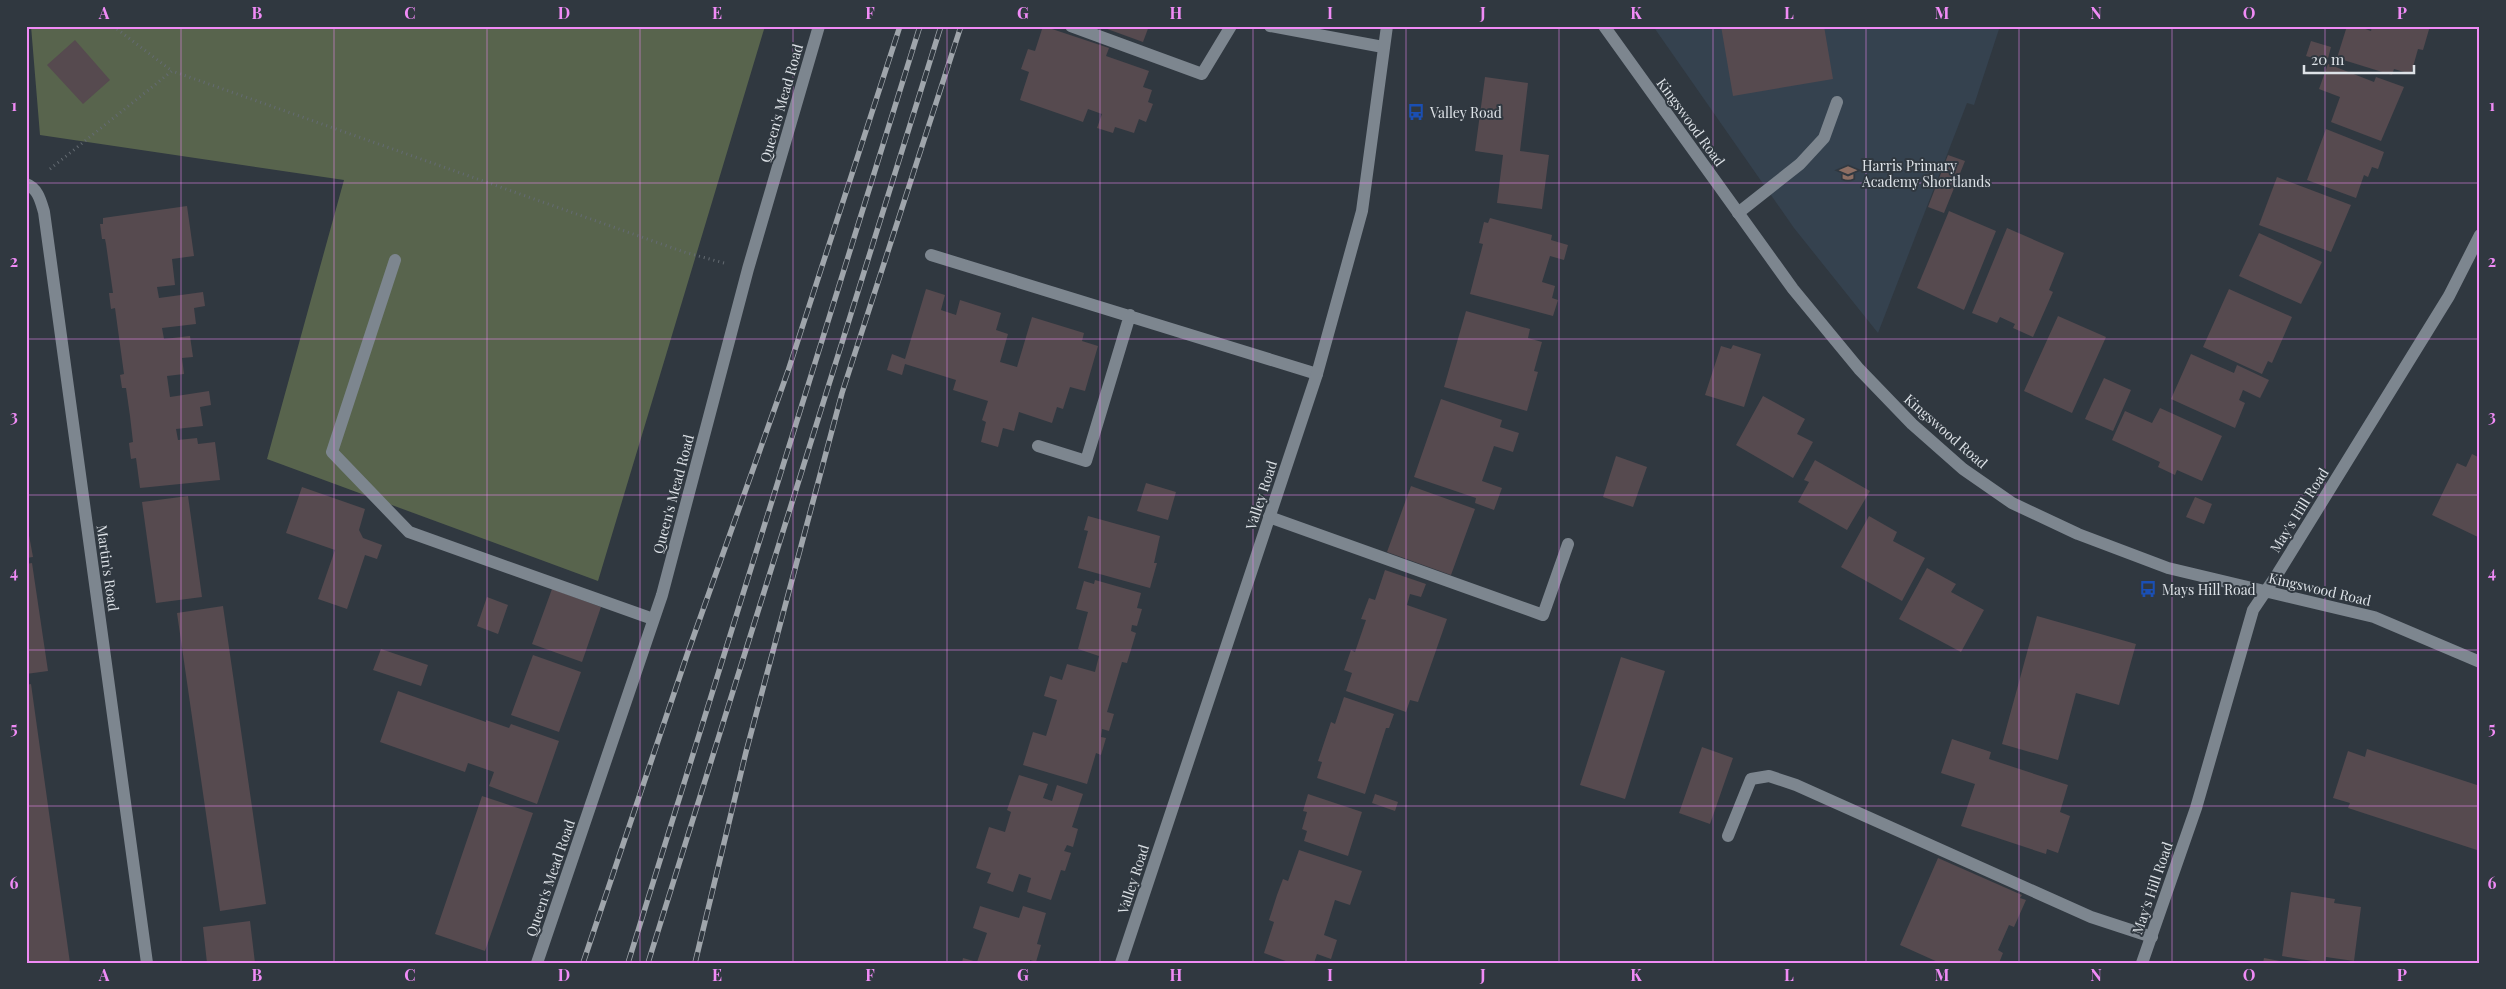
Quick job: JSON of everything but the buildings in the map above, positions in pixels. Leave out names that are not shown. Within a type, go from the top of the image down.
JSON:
[{"type":"street","name":"Queen's Mead Road","points":[[537,963],[653,619],[748,269],[819,26]]},
{"type":"street","points":[[1071,26],[1202,74],[1231,26]]},
{"type":"street","points":[[1270,26],[1384,47]]},
{"type":"street","name":"Valley Road","points":[[1121,963],[1317,374],[1362,211],[1387,26]]},
{"type":"street","name":"Kingswood Road","points":[[1604,26],[1793,289],[1859,369],[1912,424],[1963,469],[2012,503],[2078,534],[2168,568],[2374,617],[2480,662]]},
{"type":"street","points":[[1738,213],[1800,164],[1824,138],[1837,102]]},
{"type":"street","name":"Martin's Road","points":[[28,185],[40,198],[48,242],[147,963]]},
{"type":"street","name":"May's Hill Road","points":[[2142,963],[2196,808],[2253,610],[2449,296],[2480,235]]},
{"type":"street","points":[[931,255],[1317,374]]},
{"type":"street","points":[[395,260],[332,452],[409,532],[653,619]]},
{"type":"street","points":[[1038,446],[1086,461],[1130,315]]},
{"type":"street","points":[[1269,517],[1543,615],[1568,544]]},
{"type":"street","points":[[1728,836],[1751,779],[1769,776],[1796,785],[2091,917],[2152,937]]},
{"type":"path","points":[[113,26],[172,71],[684,252],[748,269]]},
{"type":"path","points":[[28,185],[172,71]]},
{"type":"shaded area","name":"Harris Primary Academy Shortlands","points":[[1653,26],[2000,26],[1974,105],[1967,103],[1878,333],[1794,228]]},
{"type":"green space","points":[[31,26],[765,26],[598,581],[267,459],[344,180],[40,135]]},
{"type":"railway","points":[[583,963],[688,652],[788,371],[900,26]]},
{"type":"railway","points":[[628,963],[920,26]]},
{"type":"railway","points":[[648,963],[941,26]]},
{"type":"railway","points":[[695,963],[746,752],[842,393],[961,26]]},
{"type":"place","name":"Valley Road","points":[[1416,112]]},
{"type":"place","name":"Harris Primary Academy Shortlands","points":[[1848,173]]},
{"type":"place","name":"Mays Hill Road","points":[[2148,589]]}]
